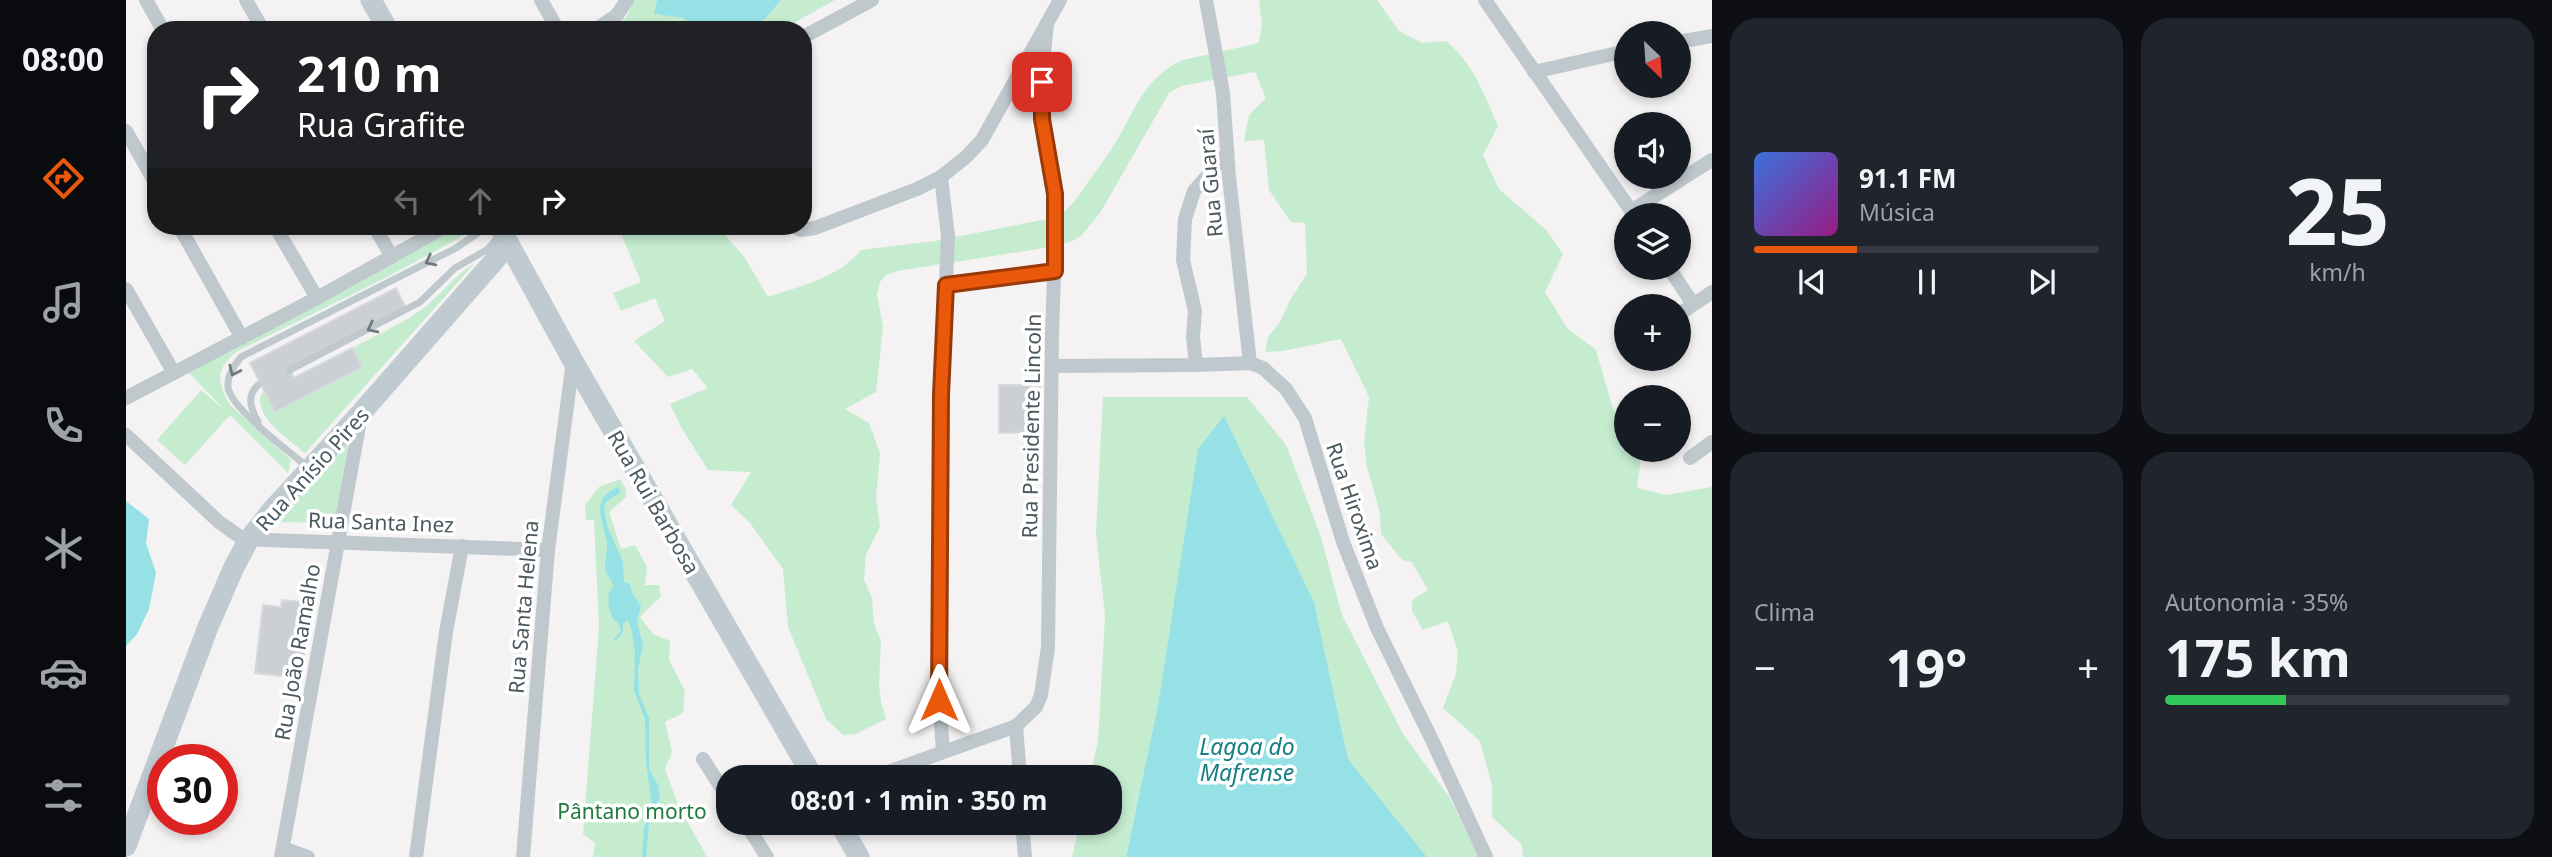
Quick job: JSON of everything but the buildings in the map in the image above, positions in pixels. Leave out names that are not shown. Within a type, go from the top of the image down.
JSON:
[{"type":"street","points":[[146,0],[158,21]]},
{"type":"street","points":[[246,0],[258,21]]},
{"type":"street","points":[[371,0],[382,21]]},
{"type":"street","points":[[541,0],[553,21]]},
{"type":"street","points":[[608,21],[617,15],[627,0]]},
{"type":"street","points":[[812,32],[872,0]]},
{"type":"street","points":[[812,228],[917,189],[941,177],[966,157],[982,140],[1060,0]]},
{"type":"street","name":"Rua Guaraí","points":[[1206,0],[1223,93],[1250,363]]},
{"type":"street","points":[[1485,0],[1625,203]]},
{"type":"street","name":"Rua Presidente Lincoln","points":[[1016,726],[1036,707],[1041,695],[1048,647],[1056,214],[1042,119],[1047,24]]},
{"type":"street","points":[[1691,40],[1712,36]]},
{"type":"street","points":[[1534,72],[1614,54]]},
{"type":"street","points":[[126,131],[147,168]]},
{"type":"street","points":[[1196,365],[1193,337],[1195,311],[1183,260],[1185,219],[1194,191],[1227,153]]},
{"type":"street","points":[[1647,203],[1712,160]]},
{"type":"street","points":[[941,177],[948,236],[941,395],[939,594],[939,700],[943,751]]},
{"type":"street","points":[[184,235],[242,338]]},
{"type":"street","points":[[280,235],[317,298]]},
{"type":"street","points":[[379,235],[392,257]]},
{"type":"street","points":[[126,398],[430,235]]},
{"type":"street","name":"Rua Rui Barbosa","points":[[497,240],[573,362],[806,765]]},
{"type":"street","name":"Rua Anísio Pires","points":[[126,846],[208,627],[249,540],[273,509],[361,413],[497,240]]},
{"type":"street","points":[[946,285],[1055,271]]},
{"type":"street","points":[[1677,280],[1693,304],[1712,292]]},
{"type":"street","points":[[126,289],[174,373]]},
{"type":"street","name":"Rua Santa Helena","points":[[523,857],[548,550],[573,362]]},
{"type":"street","points":[[1052,366],[1250,363]]},
{"type":"street","name":"Rua Hiroxima","points":[[1250,363],[1263,368],[1286,389],[1304,418],[1343,542],[1377,628],[1486,857]]},
{"type":"street","name":"Rua João Ramalho","points":[[282,852],[361,413]]},
{"type":"street","name":"Rua Santa Inez","points":[[126,435],[219,522],[249,540],[548,550]]},
{"type":"street","points":[[1691,457],[1712,442]]},
{"type":"street","points":[[416,857],[446,632],[462,546]]},
{"type":"street","points":[[906,765],[1016,726],[1019,765]]},
{"type":"street","points":[[703,759],[716,779]]},
{"type":"street","points":[[753,835],[767,857]]},
{"type":"street","points":[[846,835],[859,857]]},
{"type":"street","points":[[1024,835],[1025,857]]},
{"type":"street","points":[[282,852],[308,857]]},
{"type":"lane","points":[[290,370],[420,302],[455,268],[497,240]]},
{"type":"lane","points":[[310,468],[241,409],[228,389],[229,376],[241,358],[456,248],[497,240]]},
{"type":"lane","points":[[258,385],[249,399],[261,426]]},
{"type":"shaded area","points":[[999,385],[1041,385],[1041,432],[999,433]]},
{"type":"green space","points":[[634,0],[657,0],[655,14],[685,18],[686,21],[620,21],[626,18]]},
{"type":"green space","points":[[781,0],[835,0],[797,21],[762,21]]},
{"type":"green space","points":[[1259,0],[1377,0],[1399,31],[1422,43],[1446,41],[1464,59],[1477,80],[1498,126],[1483,155],[1499,189],[1546,230],[1563,254],[1545,292],[1567,328],[1596,350],[1614,410],[1614,462],[1640,462],[1637,488],[1666,495],[1712,487],[1712,857],[1523,857],[1522,845],[1492,817],[1492,785],[1480,741],[1443,708],[1456,674],[1458,652],[1448,621],[1423,630],[1412,611],[1412,600],[1428,590],[1412,562],[1402,560],[1381,534],[1380,513],[1367,467],[1364,442],[1369,397],[1341,339],[1265,352],[1268,337],[1280,322],[1307,274],[1305,223],[1291,222],[1269,190],[1264,140],[1244,141],[1249,115],[1266,98],[1255,72],[1181,86],[1169,93],[1100,213],[1081,236],[1070,242],[1038,249],[897,271],[886,275],[880,282],[877,295],[883,326],[876,392],[845,409],[869,423],[880,453],[876,498],[880,527],[866,555],[864,580],[872,598],[874,624],[881,641],[879,685],[886,719],[855,734],[843,735],[826,719],[788,627],[783,569],[750,523],[731,505],[751,472],[708,470],[670,404],[708,388],[692,369],[668,377],[634,341],[665,321],[655,298],[621,311],[613,293],[641,282],[622,235],[724,235],[743,255],[768,297],[806,285],[842,268],[861,250],[935,241],[1052,218],[1067,209],[1075,200],[1111,150],[1144,92],[1161,74],[1183,60],[1259,43],[1262,24]]},
{"type":"green space","points":[[431,235],[461,235],[393,274],[236,352],[224,365],[220,377],[222,390],[230,405],[291,460],[288,473],[230,415],[185,465],[157,440],[201,390],[225,410],[185,369]]},
{"type":"green space","points":[[475,263],[305,453],[269,422],[261,406],[260,397],[264,391],[275,411],[361,366],[352,348],[417,313]]},
{"type":"green space","points":[[1103,397],[1247,397],[1286,445],[1320,534],[1342,615],[1403,734],[1450,798],[1479,857],[1427,857],[1348,759],[1314,602],[1159,700],[1126,857],[1072,857],[1077,835],[1122,835],[1122,765],[1093,765],[1098,741],[1105,615],[1096,534]]},
{"type":"green space","points":[[349,438],[335,523],[271,522]]},
{"type":"green space","name":"Pântano morto","points":[[620,479],[626,489],[626,497],[609,512],[621,549],[635,545],[647,567],[645,585],[659,585],[661,596],[640,617],[653,634],[670,641],[669,660],[685,691],[683,713],[665,722],[672,752],[665,769],[678,805],[707,857],[593,857],[595,843],[583,834],[599,627],[594,520],[586,520],[585,505],[599,487]]},
{"type":"water","points":[[657,0],[781,0],[762,21],[686,21],[684,18],[654,14]]},
{"type":"water","name":"Lagoa do Mafrense","points":[[1224,416],[1314,602],[1348,759],[1427,857],[1126,857],[1159,700],[1198,449]]},
{"type":"water","points":[[618,487],[621,492],[607,501],[604,507],[607,526],[623,562],[624,582],[630,584],[633,595],[641,606],[637,621],[643,646],[638,669],[639,694],[649,718],[649,769],[658,785],[660,798],[650,814],[646,857],[642,857],[644,828],[652,803],[646,763],[645,719],[634,690],[635,651],[631,627],[627,620],[623,624],[621,635],[612,642],[621,631],[610,610],[609,592],[613,587],[605,569],[607,544],[600,512],[603,498]]},
{"type":"water","points":[[126,501],[149,519],[146,543],[156,573],[149,609],[137,634],[126,646]]},
{"type":"route","points":[[939,700],[941,395],[946,285],[1055,271],[1055,194],[1042,119],[1042,82]]}]
